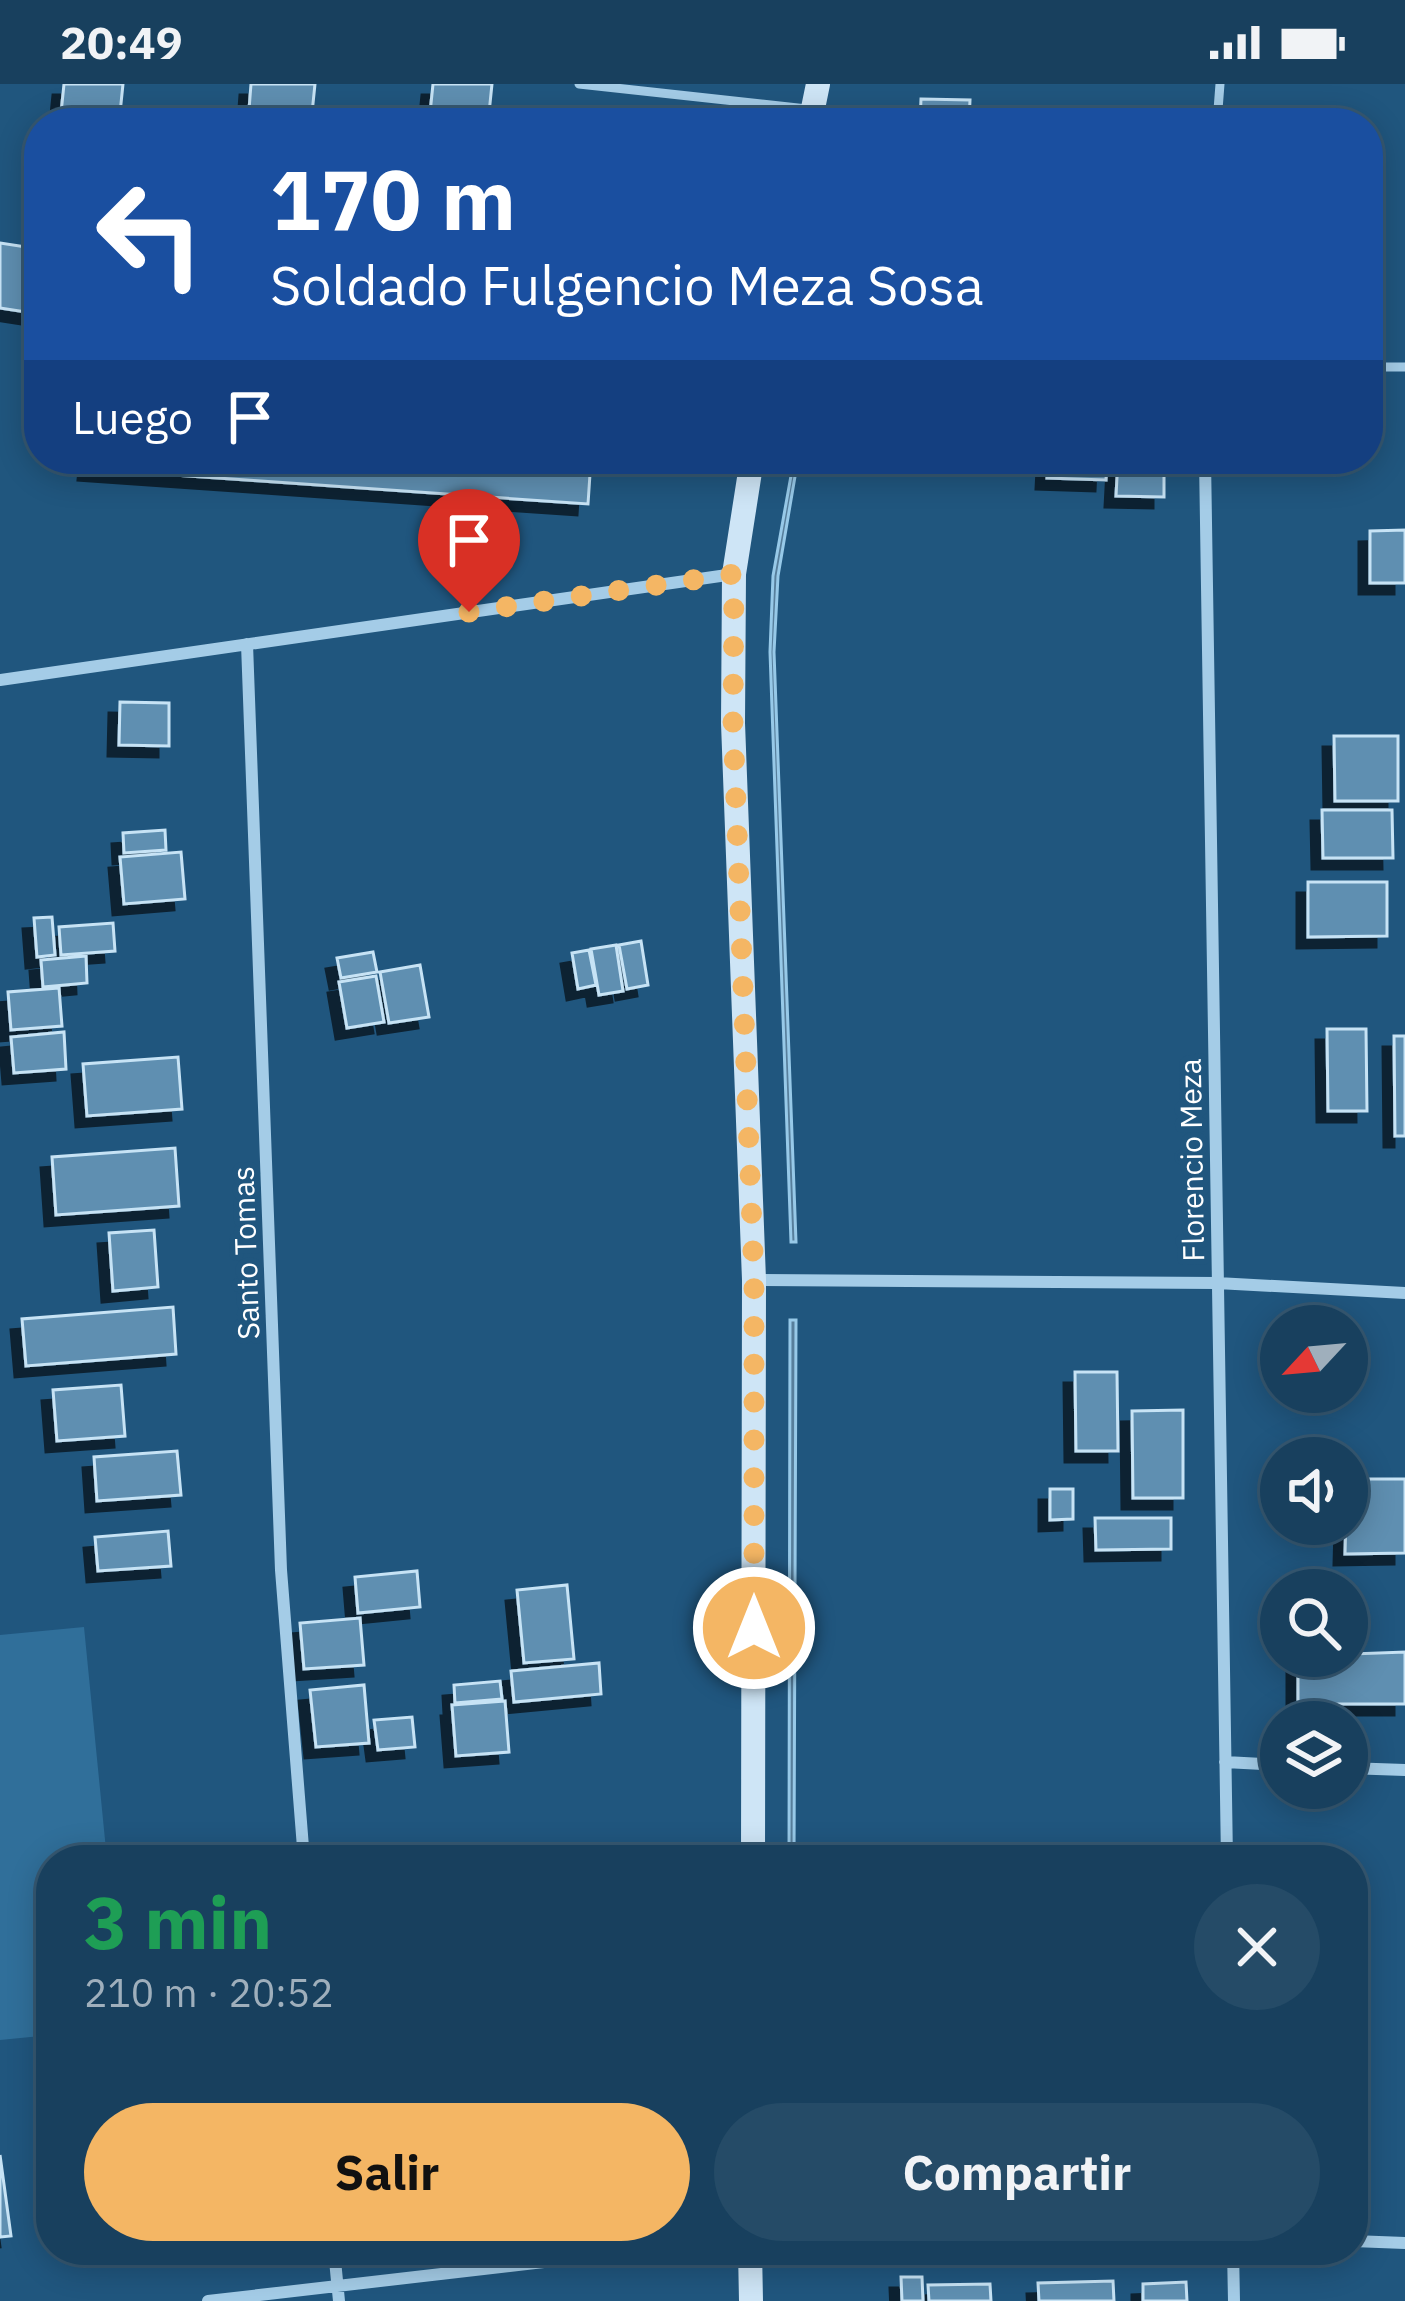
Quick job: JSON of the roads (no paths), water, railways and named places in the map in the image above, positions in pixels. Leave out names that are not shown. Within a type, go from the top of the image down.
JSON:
[{"type":"street","points":[[750,474],[734,574],[733,723],[754,1280],[753,1845]]},
{"type":"street","name":"Florencio Meza","points":[[1205,474],[1227,1845]]},
{"type":"street","points":[[0,680],[734,574]]},
{"type":"street","name":"Santo Tomas","points":[[248,644],[280,1570],[303,1845]]},
{"type":"street","points":[[754,1280],[1216,1283],[1405,1293]]},
{"type":"street","points":[[1225,1762],[1260,1764]]},
{"type":"street","points":[[1368,1769],[1405,1770]]},
{"type":"street","points":[[1368,2242],[1405,2243]]},
{"type":"street","points":[[208,2301],[338,2294],[542,2265]]},
{"type":"street","points":[[750,2265],[751,2301]]},
{"type":"street","points":[[1233,2265],[1234,2301]]},
{"type":"lane","points":[[579,84],[748,108]]}]
